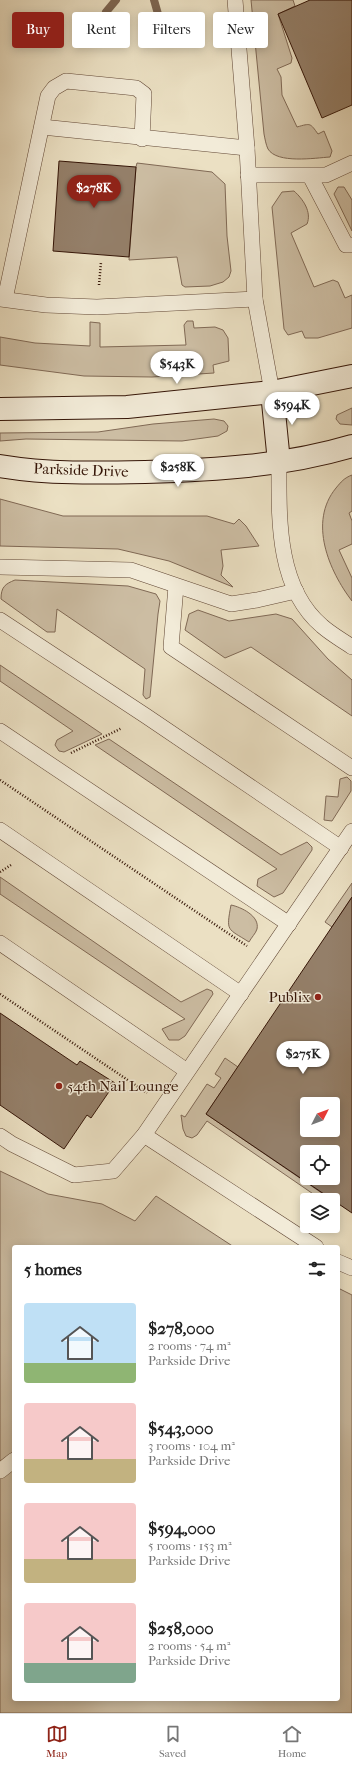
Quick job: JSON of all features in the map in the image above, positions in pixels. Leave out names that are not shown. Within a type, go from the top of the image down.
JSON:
[{"type":"street","points":[[0,409],[127,407],[272,392],[352,376]]},
{"type":"street","points":[[272,392],[279,462]]},
{"type":"street","name":"Parkside Drive","points":[[0,466],[78,474],[216,470],[279,462],[352,446]]},
{"type":"lane","points":[[235,0],[247,148],[255,299],[272,392]]},
{"type":"lane","points":[[142,139],[144,94],[136,88],[122,85],[66,81],[54,88],[48,96],[3,299],[46,305],[97,307],[255,299]]},
{"type":"lane","points":[[42,127],[142,139],[247,148]]},
{"type":"lane","points":[[248,175],[326,175],[352,164]]},
{"type":"lane","points":[[310,176],[346,245],[352,245]]},
{"type":"lane","points":[[279,462],[280,511],[285,561],[296,591],[304,606],[322,626],[352,647]]},
{"type":"lane","points":[[0,567],[131,570],[231,604],[296,591]]},
{"type":"lane","points":[[176,586],[171,647],[352,768]]},
{"type":"lane","points":[[0,620],[146,716],[341,848]]},
{"type":"lane","points":[[0,731],[289,924]]},
{"type":"lane","points":[[0,830],[240,994]]},
{"type":"lane","points":[[0,1136],[12,1144],[74,1176],[113,1171],[144,1135],[352,832]]},
{"type":"lane","points":[[0,943],[187,1072]]},
{"type":"lane","points":[[144,1135],[313,1245]]},
{"type":"lane","points":[[340,1263],[352,1268]]},
{"type":"lane","points":[[0,1471],[12,1462]]},
{"type":"path","points":[[49,764],[146,716]]},
{"type":"path","points":[[0,780],[265,958]]},
{"type":"path","points":[[0,994],[147,1093],[165,1103]]},
{"type":"shaded area","points":[[251,0],[293,0],[295,6],[278,14],[292,58],[291,63],[277,69],[281,77],[282,95],[297,127],[310,125],[318,134],[324,131],[332,151],[330,157],[297,159],[279,157],[268,149],[264,134],[256,48],[268,48],[268,12],[252,12]]},
{"type":"shaded area","points":[[137,163],[212,172],[225,184],[227,236],[231,271],[229,277],[223,282],[210,286],[185,287],[182,285],[177,257],[129,260]]},
{"type":"shaded area","points":[[338,187],[344,187],[352,200],[352,231],[334,194]]},
{"type":"shaded area","points":[[294,191],[306,206],[308,219],[307,224],[291,233],[314,287],[333,280],[338,282],[345,298],[352,295],[352,328],[318,338],[305,338],[302,331],[288,335],[284,329],[272,207],[282,192]]},
{"type":"shaded area","points":[[187,321],[193,321],[194,328],[215,327],[223,330],[228,338],[229,361],[213,365],[214,373],[152,377],[84,376],[0,365],[0,337],[35,343],[90,346],[90,322],[100,323],[100,347],[186,345],[184,325]]},
{"type":"shaded area","points":[[352,408],[352,425],[340,424],[336,419],[337,415]]},
{"type":"shaded area","points":[[214,419],[224,421],[228,426],[227,431],[218,436],[182,441],[26,439],[0,441],[0,433],[98,432],[153,424]]},
{"type":"shaded area","points":[[352,475],[352,511],[349,513],[352,521],[352,544],[339,550],[352,578],[352,601],[329,561],[323,531],[323,516],[328,501],[336,488],[347,477]]},
{"type":"shaded area","points":[[0,499],[63,516],[207,516],[234,524],[239,519],[246,526],[259,546],[221,550],[223,566],[221,575],[233,587],[169,561],[118,549],[0,546]]},
{"type":"shaded area","points":[[15,580],[128,586],[156,594],[160,601],[150,697],[146,699],[143,695],[145,669],[57,609],[55,632],[47,632],[1,599],[4,586]]},
{"type":"shaded area","points":[[198,610],[229,621],[276,614],[292,619],[328,659],[352,680],[352,716],[251,647],[225,658],[185,630],[189,614]]},
{"type":"shaded area","points":[[0,665],[102,734],[64,752],[59,751],[55,745],[57,740],[73,731],[0,681]]},
{"type":"shaded area","points":[[109,739],[281,855],[307,842],[312,847],[312,850],[283,893],[274,897],[257,886],[258,879],[277,869],[95,745]]},
{"type":"shaded area","points":[[347,777],[351,781],[351,791],[332,821],[324,820],[326,796],[338,797],[340,779]]},
{"type":"shaded area","points":[[0,877],[181,1002],[207,989],[212,991],[213,994],[185,1036],[179,1040],[169,1040],[162,1029],[185,1019],[0,894]]},
{"type":"shaded area","points":[[352,883],[352,897],[332,927],[325,922]]},
{"type":"shaded area","points":[[231,905],[249,913],[256,920],[257,929],[249,942],[236,934],[230,928],[229,920]]},
{"type":"shaded area","points":[[225,1058],[238,1067],[206,1114],[300,1178],[300,1185],[207,1121],[197,1135],[192,1138],[186,1136],[183,1129],[181,1115],[185,1117],[207,1084],[214,1088],[221,1078],[215,1074]]},
{"type":"shaded area","points":[[0,1171],[48,1194],[102,1204],[135,1221],[156,1196],[231,1245],[12,1245],[12,1701],[340,1701],[340,1289],[352,1295],[352,1713],[0,1713]]},
{"type":"shaded area","points":[[300,1185],[310,1185],[322,1193],[312,1193]]},
{"type":"building","points":[[310,0],[352,0],[352,105],[322,118],[278,14]]},
{"type":"building","points":[[59,161],[136,167],[129,257],[53,251]]},
{"type":"building","name":"Publix","points":[[352,897],[352,1213],[340,1205],[340,1193],[323,1193],[311,1185],[340,1185],[340,1145],[300,1145],[300,1178],[206,1114]]},
{"type":"building","points":[[0,1013],[77,1065],[80,1061],[115,1083],[91,1118],[87,1115],[64,1149],[0,1105]]},
{"type":"waterway","points":[[106,12],[116,0]]},
{"type":"waterway","points":[[154,0],[157,12]]},
{"type":"place","name":"Publix","points":[[318,997]]},
{"type":"place","name":"54th Nail Lounge","points":[[59,1086]]}]
